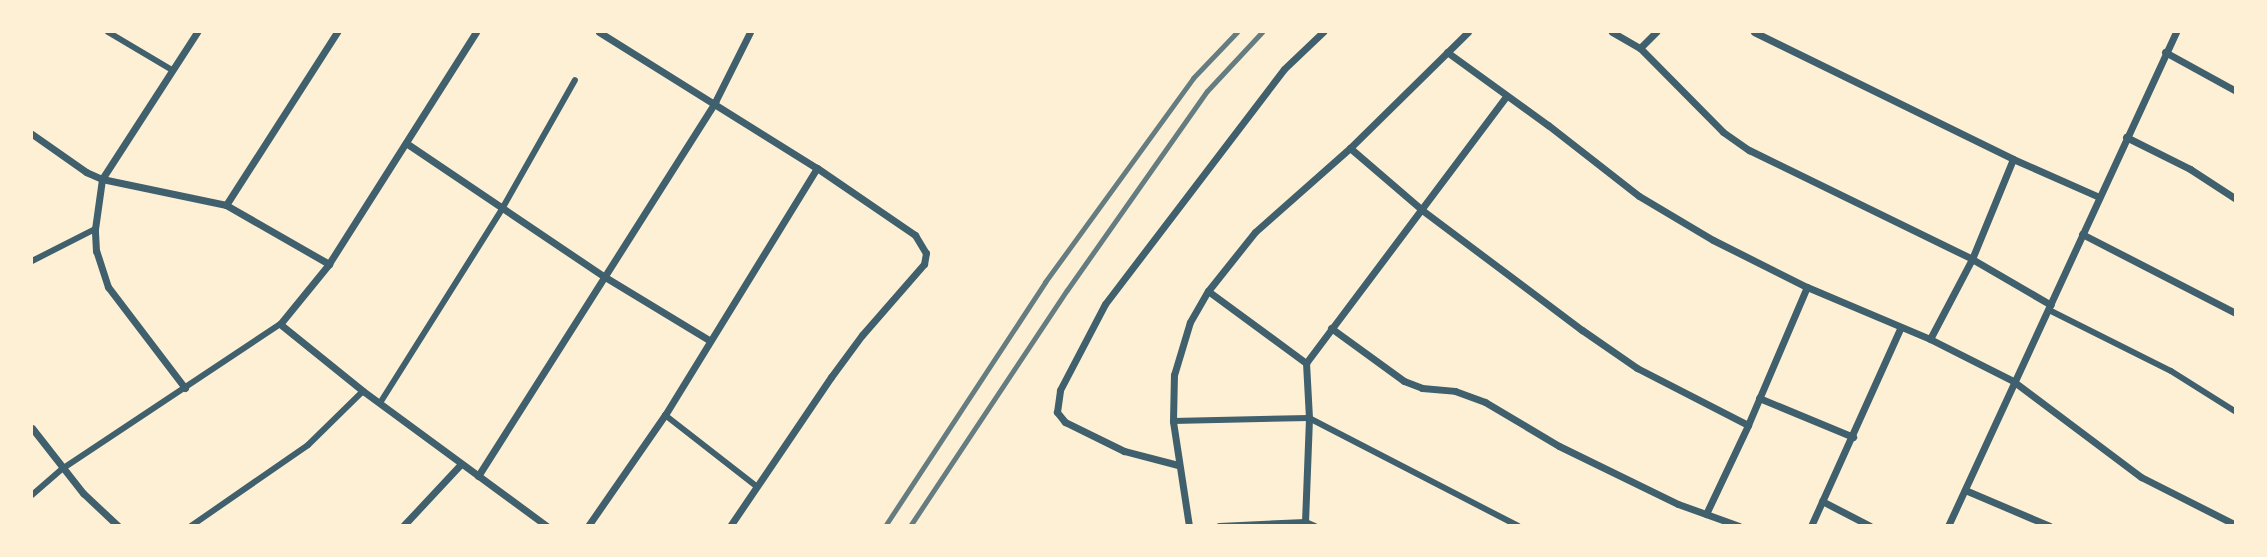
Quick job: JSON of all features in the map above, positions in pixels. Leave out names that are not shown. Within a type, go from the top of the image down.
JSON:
[{"type":"street","points":[[108,32],[172,70]]},
{"type":"street","points":[[185,388],[108,287],[96,251],[95,229],[102,179],[197,32]]},
{"type":"street","points":[[226,205],[337,32]]},
{"type":"street","points":[[32,495],[62,469],[280,324],[329,264],[476,32]]},
{"type":"street","points":[[599,32],[817,167],[915,235],[926,253],[924,264],[862,335],[755,485],[730,526]]},
{"type":"street","points":[[478,476],[715,102],[750,32]]},
{"type":"street","points":[[1178,465],[1124,450],[1066,422],[1057,412],[1060,390],[1105,304],[1284,69],[1323,32]]},
{"type":"street","points":[[1189,526],[1173,421],[1174,375],[1190,322],[1208,291],[1255,232],[1350,148],[1468,32]]},
{"type":"street","points":[[1612,32],[1640,48],[1723,132],[1749,150],[1972,259],[2050,308],[2171,371],[2235,412]]},
{"type":"street","points":[[1640,48],[1656,32]]},
{"type":"street","points":[[1754,32],[2013,159],[2097,196]]},
{"type":"street","points":[[1948,526],[2013,381],[2050,308],[2097,196],[2176,32]]},
{"type":"street","points":[[1447,52],[1548,125],[1639,196],[1713,240],[1807,287],[1930,339],[2013,381],[2141,477],[2235,525]]},
{"type":"street","points":[[2165,52],[2235,91]]},
{"type":"street","points":[[380,403],[502,209],[575,80]]},
{"type":"street","points":[[1305,522],[1309,418],[1306,363],[1507,97]]},
{"type":"street","points":[[32,134],[86,172],[102,179],[226,205],[329,264]]},
{"type":"street","points":[[2126,137],[2190,169],[2235,199]]},
{"type":"street","points":[[406,143],[605,276],[709,340]]},
{"type":"street","points":[[1350,148],[1422,209],[1637,368],[1748,425]]},
{"type":"street","points":[[1930,339],[1972,259],[2013,159]]},
{"type":"street","points":[[588,526],[665,415],[817,167]]},
{"type":"street","points":[[32,261],[95,229]]},
{"type":"street","points":[[2082,234],[2235,313]]},
{"type":"street","points":[[1706,514],[1748,425],[1807,287]]},
{"type":"street","points":[[1208,291],[1306,363]]},
{"type":"street","points":[[280,324],[363,391],[547,526]]},
{"type":"street","points":[[1811,526],[1901,327]]},
{"type":"street","points":[[1331,328],[1404,381],[1422,388],[1455,391],[1485,402],[1559,446],[1706,514],[1739,526]]},
{"type":"street","points":[[191,526],[308,444],[363,391]]},
{"type":"street","points":[[1759,398],[1853,437]]},
{"type":"street","points":[[665,415],[755,485]]},
{"type":"street","points":[[1173,421],[1309,418],[1518,526]]},
{"type":"street","points":[[32,428],[83,493],[118,526]]},
{"type":"street","points":[[403,526],[461,464]]},
{"type":"street","points":[[1965,490],[2050,526]]},
{"type":"street","points":[[1822,501],[1870,526]]},
{"type":"street","points":[[1219,526],[1305,522],[1314,526]]},
{"type":"railway","points":[[885,526],[1045,282],[1193,78],[1237,32]]},
{"type":"railway","points":[[910,526],[1067,290],[1207,91],[1262,32]]}]
